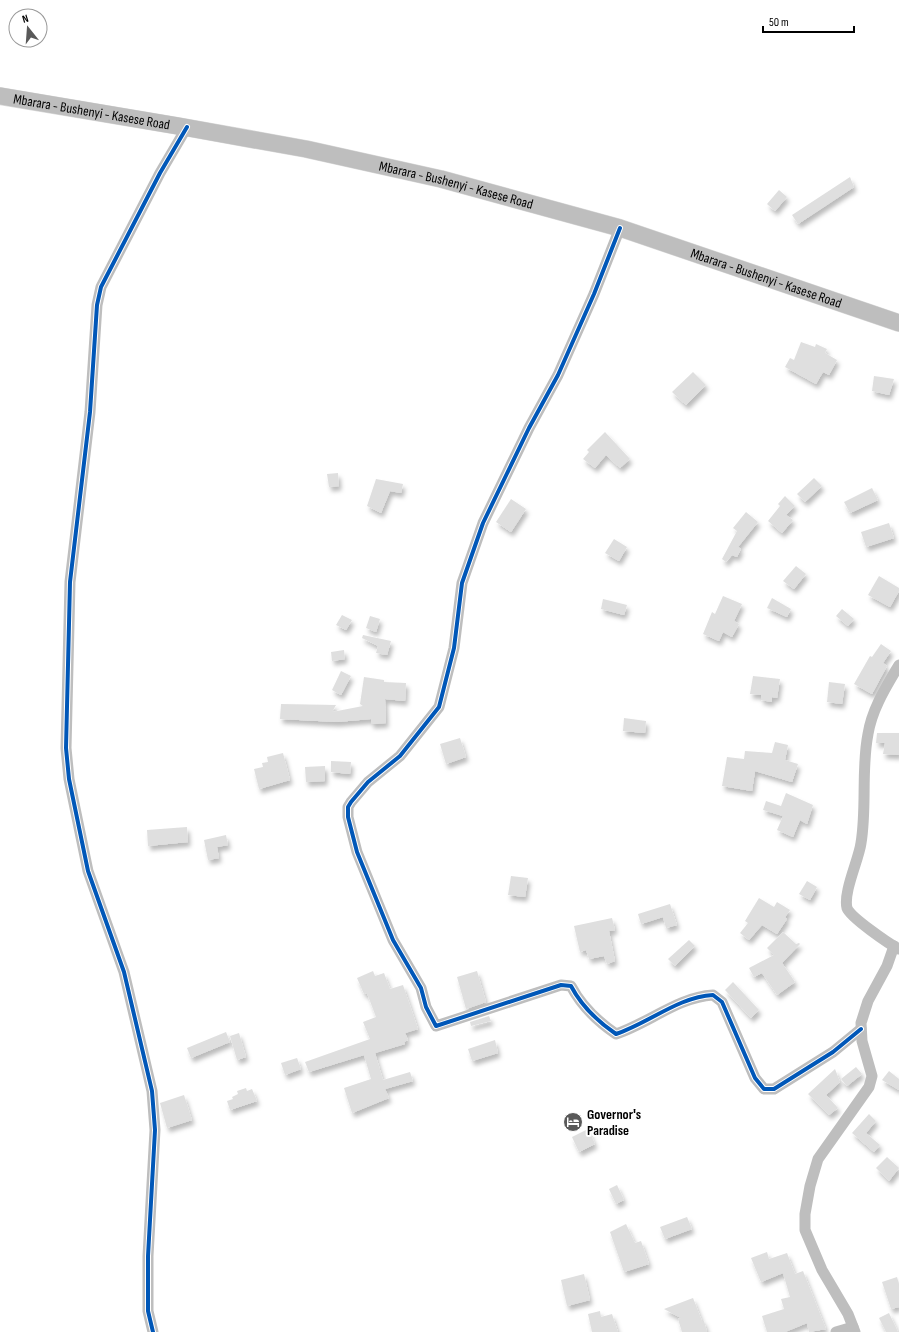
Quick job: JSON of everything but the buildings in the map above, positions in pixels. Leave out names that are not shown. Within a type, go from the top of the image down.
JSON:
[{"type":"main road","name":"Mbarara - Bushenyi - Kasese Road","points":[[0,96],[187,127],[306,149],[441,179],[620,228],[899,323]]},
{"type":"street","points":[[153,1332],[148,1311],[148,1264],[155,1130],[152,1091],[124,972],[88,871],[69,779],[66,748],[70,582],[89,420],[97,305],[101,287],[160,173],[187,127]]},
{"type":"street","points":[[620,228],[594,294],[558,375],[529,428],[483,523],[462,583],[454,648],[439,707],[400,756],[368,782],[348,807],[348,818],[356,852],[393,940],[421,988],[426,1007],[436,1026],[561,985],[571,986],[579,1002],[600,1024],[616,1034],[626,1031],[658,1013],[694,998],[713,995],[722,1002],[755,1078],[764,1089],[774,1089],[833,1052],[861,1029]]},
{"type":"street","points":[[836,1332],[854,1330],[848,1314],[822,1270],[805,1230],[804,1214],[818,1159],[869,1087],[872,1076],[862,1041],[861,1023],[868,1001],[896,948],[851,913],[847,908],[851,877],[861,844],[868,733],[880,697],[899,665]]},
{"type":"cycle path","points":[[153,1332],[148,1311],[148,1256],[155,1130],[152,1091],[124,972],[88,871],[69,779],[66,748],[70,582],[90,412],[97,305],[101,287],[160,173],[187,127]]},
{"type":"cycle path","points":[[620,228],[594,294],[558,375],[529,428],[483,523],[462,583],[454,648],[439,707],[400,756],[368,782],[348,807],[348,817],[357,852],[393,940],[421,988],[426,1007],[436,1026],[561,985],[571,986],[575,994],[590,1013],[616,1034],[688,1000],[713,995],[722,1002],[755,1078],[764,1089],[774,1089],[833,1052],[861,1029]]},
{"type":"place","name":"Governor's Paradise","points":[[573,1122]]}]
